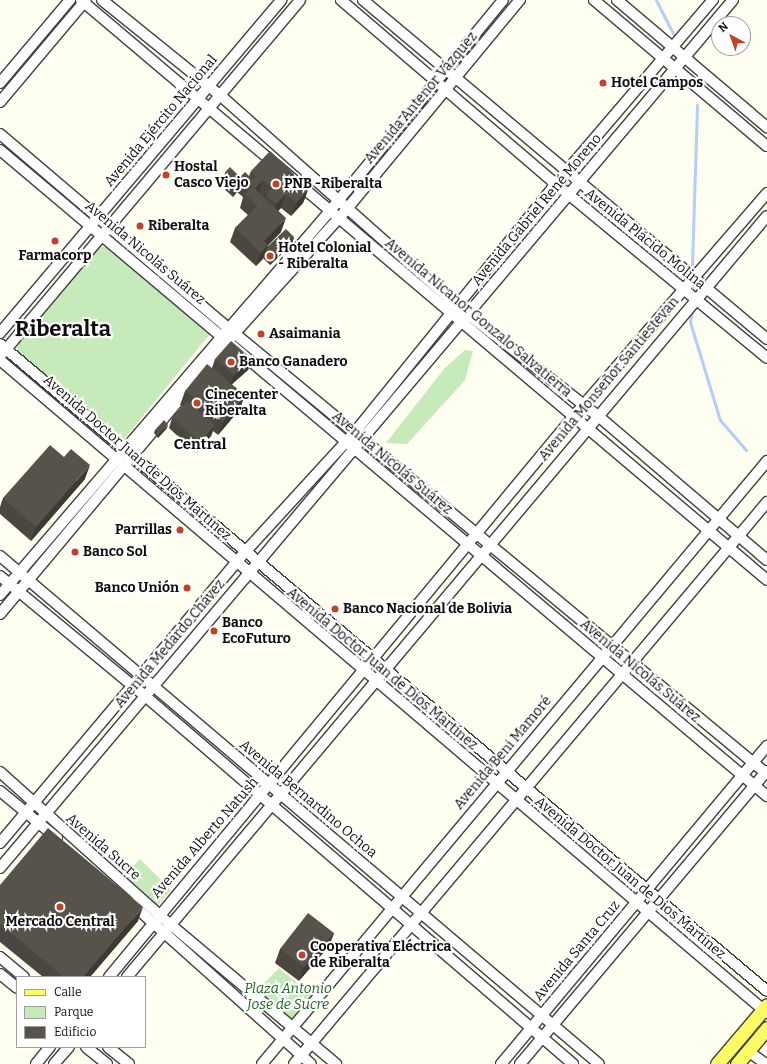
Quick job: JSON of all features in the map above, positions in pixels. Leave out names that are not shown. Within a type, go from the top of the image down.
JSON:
[{"type":"main road","points":[[717,1064],[766,1009]]},
{"type":"main road","points":[[737,1064],[767,1028]]},
{"type":"street","points":[[0,83],[70,0]]},
{"type":"street","name":"Avenida Nicanor Gonzalo Salvatierra","points":[[102,0],[222,96],[453,309]]},
{"type":"street","name":"Avenida Ejército Nacional","points":[[0,333],[281,0]]},
{"type":"street","points":[[2,349],[111,227],[222,96],[300,0]]},
{"type":"street","name":"Avenida Plácido Molina","points":[[341,0],[569,195],[767,358]]},
{"type":"street","name":"Avenida Plácido Molina","points":[[363,0],[565,173],[767,339]]},
{"type":"street","points":[[228,334],[329,212],[443,70],[503,0]]},
{"type":"street","name":"Avenida Antenor Vázquez","points":[[0,595],[124,447],[228,334],[338,220],[456,80],[520,0]]},
{"type":"street","points":[[594,0],[767,146]]},
{"type":"street","points":[[617,0],[767,127]]},
{"type":"street","name":"Avenida Gabriel René Moreno","points":[[355,432],[453,309],[565,173],[713,0]]},
{"type":"street","name":"Avenida Gabriel René Moreno","points":[[364,439],[464,317],[579,184],[683,57],[733,0]]},
{"type":"street","points":[[0,102],[84,1]]},
{"type":"street","name":"Avenida Nicanor Gonzalo Salvatierra","points":[[84,1],[212,108],[338,220],[453,309],[584,404],[718,520],[767,560]]},
{"type":"street","name":"Avenida Nicolás Suárez","points":[[0,134],[99,216],[345,442],[622,672],[767,796]]},
{"type":"street","name":"Avenida Nicolás Suárez","points":[[0,150],[103,236],[364,439],[613,645],[752,763],[767,773]]},
{"type":"street","name":"Avenida Monseñor Santiestevan","points":[[476,532],[691,277],[767,193]]},
{"type":"street","name":"Avenida Monseñor Santiestevan","points":[[490,543],[704,287],[767,216]]},
{"type":"street","name":"Avenida Nicanor Gonzalo Salvatierra","points":[[464,317],[574,416],[767,580]]},
{"type":"street","name":"Avenida Antenor Vázquez","points":[[0,614],[134,456],[228,334]]},
{"type":"street","name":"Avenida Doctor Juan de Dios Martínez","points":[[2,349],[124,447],[257,563],[525,789],[648,888],[767,991]]},
{"type":"street","name":"Avenida Doctor Juan de Dios Martínez","points":[[0,360],[116,456],[363,673],[766,1009]]},
{"type":"street","name":"Avenida Medardo Chávez","points":[[0,843],[236,562],[355,432]]},
{"type":"street","name":"Avenida Medardo Chávez","points":[[0,868],[144,695],[257,563],[356,451],[364,439]]},
{"type":"street","name":"Avenida Beni Mamoré","points":[[262,1064],[294,1029],[391,907],[497,785],[602,656],[613,645],[767,461]]},
{"type":"street","points":[[294,1064],[622,672],[767,502]]},
{"type":"street","name":"Avenida Alberto Natush","points":[[110,976],[155,918],[373,661],[476,532]]},
{"type":"street","name":"Avenida Alberto Natush","points":[[128,976],[166,927],[375,683],[479,554],[490,543]]},
{"type":"street","name":"Avenida Bernardino Ochoa","points":[[0,556],[599,1064]]},
{"type":"street","name":"Avenida Bernardino Ochoa","points":[[0,576],[144,695],[573,1064]]},
{"type":"street","name":"Avenida Santa Cruz","points":[[501,1064],[767,746]]},
{"type":"street","name":"Avenida Sucre","points":[[0,772],[34,801],[42,818]]},
{"type":"street","name":"Avenida Santa Cruz","points":[[520,1064],[648,910],[767,773]]},
{"type":"street","name":"Avenida Sucre","points":[[0,791],[25,812],[42,818],[155,918],[336,1064]]},
{"type":"street","name":"Avenida Sucre","points":[[166,927],[283,1040],[311,1064]]},
{"type":"street","points":[[0,957],[23,976]]},
{"type":"street","points":[[0,974],[16,987]]},
{"type":"street","points":[[36,1064],[49,1048]]},
{"type":"street","points":[[54,1064],[68,1048]]},
{"type":"street","points":[[87,1048],[107,1064]]},
{"type":"street","points":[[109,1048],[129,1064]]},
{"type":"street","points":[[748,1051],[766,1064]]},
{"type":"green space","points":[[104,246],[207,328],[210,334],[124,439],[17,351],[19,342],[97,248]]},
{"type":"green space","points":[[465,350],[473,351],[465,380],[407,444],[386,443],[444,369]]},
{"type":"green space","points":[[140,859],[171,890],[158,905],[125,875]]},
{"type":"green space","name":"Plaza Antonio Jose de Sucre","points":[[279,968],[315,998],[293,1023],[256,991]]},
{"type":"building","points":[[270,151],[294,174],[287,182],[295,189],[301,183],[308,190],[296,203],[286,194],[276,204],[266,195],[272,188],[263,180],[256,188],[242,179],[238,183],[226,171],[230,167],[240,177],[245,172],[253,180],[256,176],[251,171]]},
{"type":"building","points":[[252,186],[286,218],[264,241],[268,245],[261,253],[235,228],[257,206],[245,194]]},
{"type":"building","points":[[286,229],[294,237],[273,258],[266,251],[268,246]]},
{"type":"building","points":[[231,341],[252,359],[234,375],[215,359]]},
{"type":"building","points":[[207,364],[245,395],[223,422],[185,391]]},
{"type":"building","points":[[187,401],[215,425],[200,442],[172,418]]},
{"type":"building","points":[[164,420],[168,425],[159,434],[155,430]]},
{"type":"building","points":[[50,445],[64,457],[71,449],[90,465],[36,527],[3,498]]},
{"type":"building","name":"Mercado Central","points":[[48,828],[143,907],[84,976],[63,976],[0,924],[0,885]]},
{"type":"building","points":[[308,913],[334,933],[304,967],[280,949]]},
{"type":"waterway","points":[[656,0],[673,34]]},
{"type":"waterway","points":[[692,265],[697,105]]},
{"type":"waterway","points":[[692,311],[690,322],[720,420],[746,450]]},
{"type":"place","name":"Hotel Campos","points":[[603,83]]},
{"type":"place","name":"Hostal Casco Viejo","points":[[166,175]]},
{"type":"place","name":"PNB -Riberalta","points":[[276,184]]},
{"type":"place","name":"Riberalta","points":[[140,226]]},
{"type":"place","name":"Farmacorp","points":[[55,241]]},
{"type":"place","name":"Hotel Colonial - Riberalta","points":[[270,256]]},
{"type":"place","name":"Asaimania","points":[[261,334]]},
{"type":"place","name":"Banco Ganadero","points":[[231,362]]},
{"type":"place","name":"Cinecenter Riberalta","points":[[197,403]]},
{"type":"place","name":"Parrillas","points":[[180,530]]},
{"type":"place","name":"Banco Sol","points":[[75,552]]},
{"type":"place","name":"Banco Unión","points":[[187,588]]},
{"type":"place","name":"Banco Nacional de Bolivia","points":[[335,609]]},
{"type":"place","name":"Banco EcoFuturo","points":[[214,631]]},
{"type":"place","name":"Mercado Central","points":[[60,907]]},
{"type":"place","name":"Cooperativa Eléctrica de Riberalta","points":[[302,955]]},
{"type":"district","name":"Riberalta","points":[[63,329]]},
{"type":"district","name":"Central","points":[[200,445]]}]
